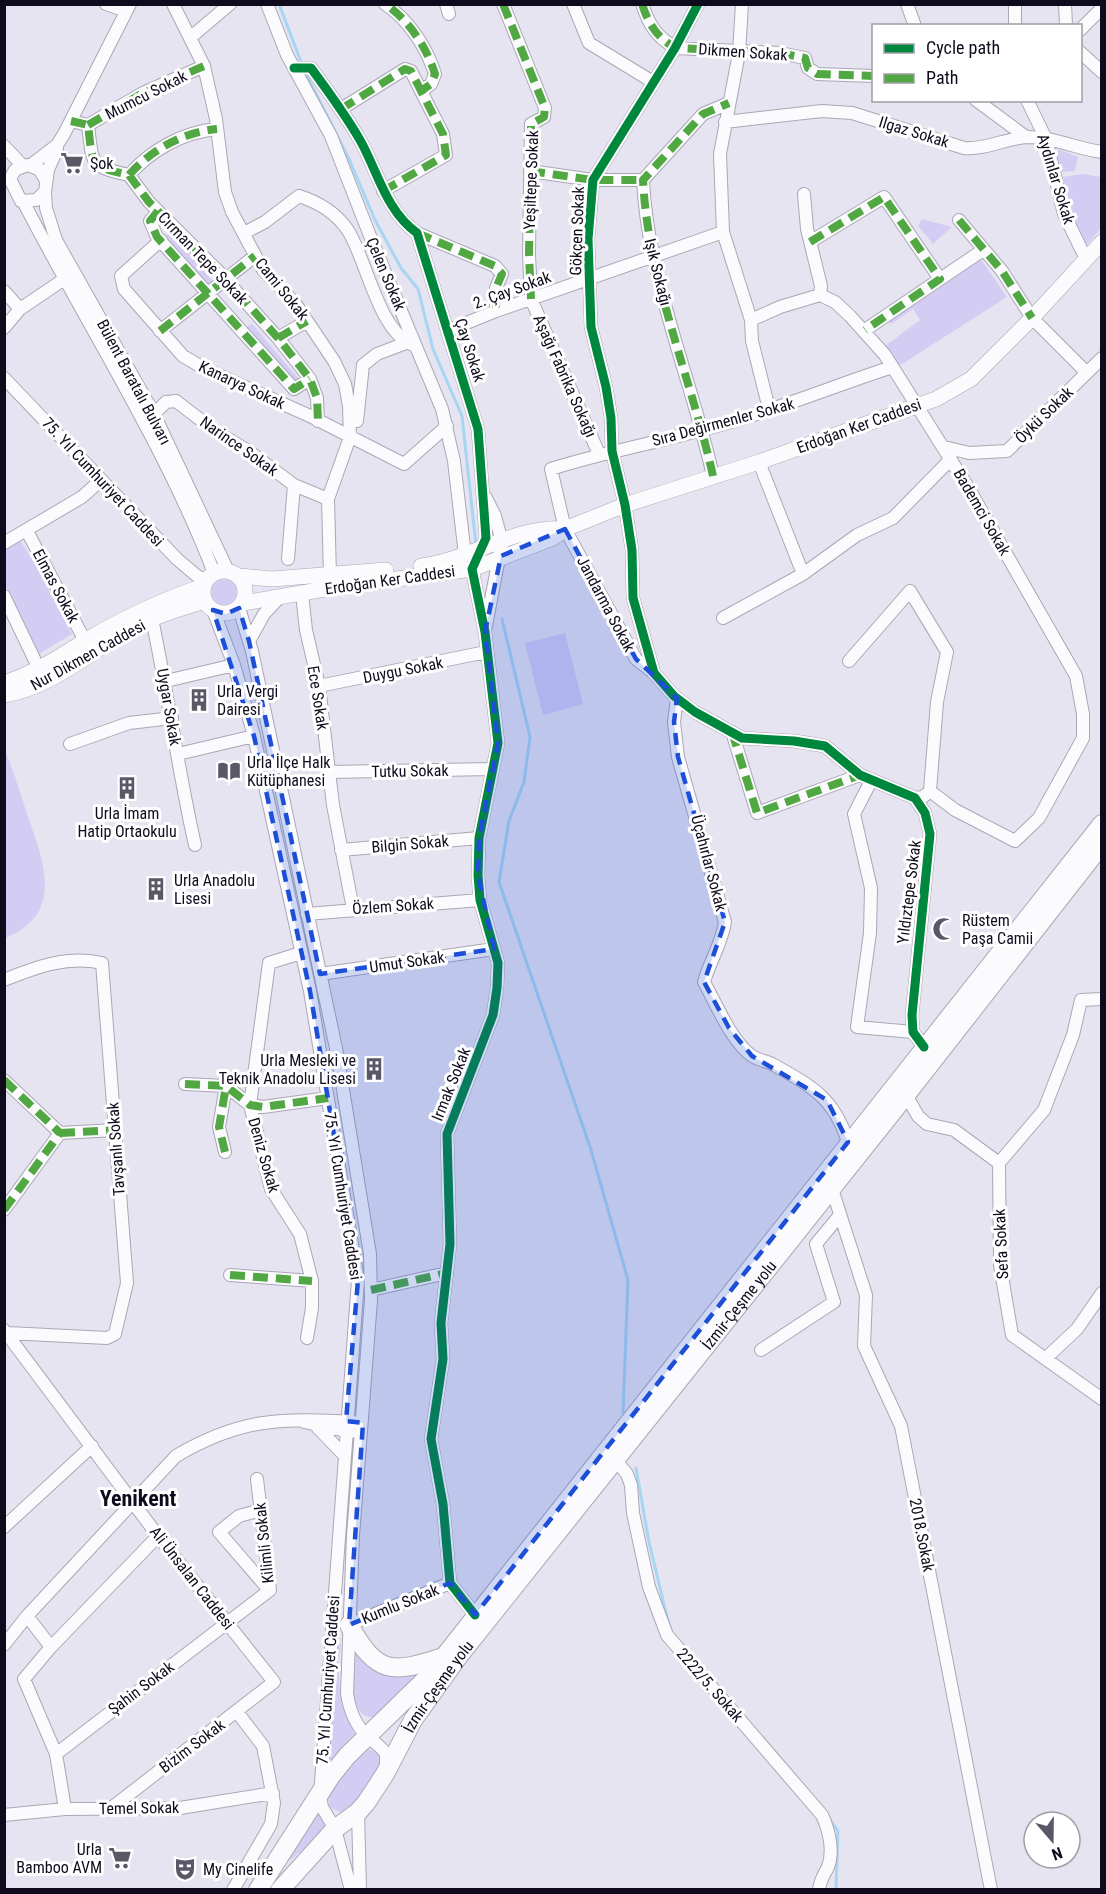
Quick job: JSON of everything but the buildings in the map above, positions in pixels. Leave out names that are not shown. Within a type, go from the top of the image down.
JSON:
[{"type":"highway","name":"İzmir-Çeşme yolu","points":[[320,1796],[331,1776],[428,1677],[1101,824]]},
{"type":"highway","name":"İzmir-Çeşme yolu","points":[[335,1828],[358,1812],[385,1774],[413,1720],[458,1657],[832,1189],[1101,844]]},
{"type":"highway","points":[[349,1624],[360,1644],[386,1667],[406,1668],[443,1657]]},
{"type":"highway","points":[[258,1890],[320,1796]]},
{"type":"highway","points":[[279,1890],[335,1828]]},
{"type":"main road","name":"Erdoğan Ker Caddesi","points":[[472,558],[330,576],[216,585],[226,614],[241,606],[280,597],[472,558],[502,549],[546,527],[565,529],[625,505],[759,462],[936,399],[971,379],[1032,318],[1101,242]]},
{"type":"main road","points":[[216,585],[246,589],[241,606]]},
{"type":"main road","name":"Nur Dikmen Caddesi","points":[[4,695],[17,693],[58,674],[129,630],[216,585]]},
{"type":"main road","name":"Nur Dikmen Caddesi","points":[[4,683],[39,669],[124,620],[216,585]]},
{"type":"street","points":[[24,203],[36,200],[45,185],[57,145],[128,8],[106,4]]},
{"type":"street","name":"Cami Sokak","points":[[173,4],[204,66],[217,129],[225,192],[263,270],[278,282],[308,321],[334,361],[345,384],[350,406],[352,439],[328,499],[330,576]]},
{"type":"street","points":[[191,37],[230,4]]},
{"type":"street","name":"Çelen Sokak","points":[[267,4],[294,69],[331,136],[372,241],[407,342],[447,426],[485,632]]},
{"type":"street","points":[[386,4],[407,23],[432,64],[435,74],[431,84],[421,91]]},
{"type":"street","name":"Yeşiltepe Sokak","points":[[503,4],[545,108],[544,117],[531,124],[531,299]]},
{"type":"street","points":[[573,4],[589,43],[653,82]]},
{"type":"street","points":[[642,4],[650,26],[662,40],[675,48]]},
{"type":"street","name":"Gökçen Sokak","points":[[612,451],[611,418],[606,387],[591,327],[588,239],[593,180],[675,48],[698,4]]},
{"type":"street","points":[[742,4],[739,53],[720,154],[723,232],[751,320],[752,341],[769,409]]},
{"type":"street","points":[[907,4],[914,24]]},
{"type":"street","points":[[1015,24],[1016,4]]},
{"type":"street","points":[[1065,4],[1066,24]]},
{"type":"street","points":[[1082,28],[1101,8]]},
{"type":"street","name":"Dikmen Sokak","points":[[675,48],[739,53],[780,53],[805,58],[808,68],[817,74],[872,76]]},
{"type":"street","points":[[1082,54],[1101,72]]},
{"type":"street","name":"Mumcu Sokak","points":[[88,125],[143,93],[204,66]]},
{"type":"street","points":[[294,69],[311,68],[341,109],[361,142],[383,191],[404,224],[417,233],[495,266],[502,274],[496,288],[496,311]]},
{"type":"street","points":[[341,109],[405,69],[411,71],[443,134],[446,154],[383,191]]},
{"type":"street","points":[[979,102],[1026,137]]},
{"type":"street","name":"Aydınlar Sokak","points":[[1028,102],[1046,139],[1064,214],[1085,257]]},
{"type":"street","points":[[530,171],[593,180],[643,180],[703,114],[729,103]]},
{"type":"street","name":"Ilgaz Sokak","points":[[725,122],[822,111],[852,113],[964,148],[973,149],[1026,137],[1046,139],[1101,152]]},
{"type":"street","points":[[71,121],[88,125],[95,164],[100,169],[129,175],[142,160],[171,142],[198,131],[217,129]]},
{"type":"street","name":"Bülent Baratalı Bulvarı","points":[[57,145],[27,165],[7,174],[63,280],[155,440],[216,585]]},
{"type":"street","points":[[4,146],[27,165],[39,169],[45,185]]},
{"type":"street","name":"Cırman Tepe Sokak","points":[[129,175],[158,210],[278,338],[310,379],[317,398],[318,421]]},
{"type":"street","name":"Işık Sokağı","points":[[643,180],[652,257],[703,430],[713,476]]},
{"type":"street","name":"Bülent Baratalı Bulvarı","points":[[45,185],[46,208],[56,240],[154,414],[216,585]]},
{"type":"street","points":[[751,320],[780,307],[820,295],[821,286],[810,242],[804,194]]},
{"type":"street","points":[[244,233],[265,222],[299,196],[317,202],[346,228],[376,297],[407,342],[377,354],[363,365],[352,439]]},
{"type":"street","points":[[810,242],[884,197],[940,279]]},
{"type":"street","points":[[158,210],[150,221],[161,240],[294,389],[310,379]]},
{"type":"street","points":[[960,219],[1002,272],[1032,318],[1087,373]]},
{"type":"street","name":"2. Çay Sokak","points":[[448,330],[723,232]]},
{"type":"street","name":"Çay Sokak","points":[[417,233],[478,429],[485,494]]},
{"type":"street","name":"Kanarya Sokak","points":[[161,240],[121,276],[124,289],[183,356],[204,369],[318,421],[404,464],[447,426]]},
{"type":"street","points":[[865,330],[983,250]]},
{"type":"street","points":[[160,331],[255,256]]},
{"type":"street","points":[[4,328],[20,309],[63,280]]},
{"type":"street","points":[[4,291],[20,309]]},
{"type":"street","name":"Bademci Sokak","points":[[820,295],[835,302],[865,330],[919,405],[1048,630],[1066,655],[1076,676],[1083,714],[1083,738],[1039,818],[1015,841],[955,810],[930,791]]},
{"type":"street","name":"Aşağı Fabrika Sokağı","points":[[531,299],[599,454]]},
{"type":"street","points":[[278,338],[308,321]]},
{"type":"street","name":"Öykü Sokak","points":[[944,447],[969,453],[1007,451],[1101,358]]},
{"type":"street","name":"Sıra Değirmenler Sokak","points":[[551,469],[599,454],[703,430],[792,404],[892,367]]},
{"type":"street","name":"75. Yıl Cumhuriyet Caddesi","points":[[4,378],[177,559],[197,576],[216,585],[234,665],[254,736],[301,952],[358,1280],[320,1796]]},
{"type":"street","name":"Narince Sokak","points":[[154,414],[166,402],[176,400],[215,431],[250,452],[294,484],[328,499]]},
{"type":"street","points":[[612,451],[625,505],[632,550],[633,598],[654,673],[677,698],[742,738],[794,741],[825,746],[866,778],[915,798],[923,798],[930,791],[937,702],[947,652],[942,639],[910,591],[849,661]]},
{"type":"street","points":[[723,618],[803,574],[857,535],[892,518],[951,459]]},
{"type":"street","points":[[759,462],[803,574]]},
{"type":"street","name":"Jandarma Sokak","points":[[551,469],[565,529],[636,659],[654,673]]},
{"type":"street","points":[[4,543],[82,497],[101,480]]},
{"type":"street","points":[[288,559],[294,484]]},
{"type":"street","points":[[485,494],[495,516],[502,549],[485,632]]},
{"type":"street","points":[[472,558],[486,538],[485,494]]},
{"type":"street","name":"Elmas Sokak","points":[[27,531],[85,641]]},
{"type":"street","name":"Ece Sokak","points":[[302,594],[306,630],[319,686],[341,850],[353,909]]},
{"type":"street","points":[[4,596],[39,669]]},
{"type":"street","points":[[249,641],[264,614],[280,597]]},
{"type":"street","name":"75. Yıl Cumhuriyet Caddesi","points":[[241,606],[337,1053],[370,1254],[363,1428],[353,1536],[347,1670],[349,1706],[368,1736],[386,1754],[388,1761],[385,1774]]},
{"type":"street","name":"Uygar Sokak","points":[[152,619],[166,681],[178,754],[254,736]]},
{"type":"street","name":"Irmak Sokak","points":[[450,1583],[443,1504],[430,1439],[442,1359],[441,1323],[450,1244],[447,1134],[493,1015],[498,963],[480,900],[479,838],[498,743],[485,632]]},
{"type":"street","name":"Duygu Sokak","points":[[319,686],[486,652]]},
{"type":"street","points":[[166,681],[234,665]]},
{"type":"street","name":"Üçahırlar Sokak","points":[[677,698],[674,722],[678,757],[725,922],[722,939],[711,959],[704,982],[729,1028],[752,1056],[772,1064],[827,1100],[840,1118],[848,1142]]},
{"type":"street","points":[[70,744],[129,723],[172,718]]},
{"type":"street","points":[[732,732],[757,813],[866,778]]},
{"type":"street","points":[[178,754],[180,780],[195,845]]},
{"type":"street","name":"Tutku Sokak","points":[[329,772],[492,769]]},
{"type":"street","points":[[866,778],[854,814],[871,888],[870,933],[857,1027],[913,1032],[924,1047]]},
{"type":"street","name":"Yıldıztepe Sokak","points":[[913,1032],[917,942],[930,834],[925,813],[915,798]]},
{"type":"street","name":"Bilgin Sokak","points":[[341,850],[479,838]]},
{"type":"street","name":"Özlem Sokak","points":[[307,914],[480,900]]},
{"type":"street","name":"Umut Sokak","points":[[320,974],[494,949]]},
{"type":"street","name":"Deniz Sokak","points":[[301,952],[269,963],[250,1105],[271,1189],[300,1234],[312,1281],[312,1308],[307,1338]]},
{"type":"street","name":"Tavşanlı Sokak","points":[[4,980],[34,968],[81,958],[102,963],[127,1283],[111,1336],[6,1332]]},
{"type":"street","points":[[906,1095],[918,1116],[927,1124],[954,1130],[999,1163],[1044,1110],[1073,1035],[1081,1000],[1101,999]]},
{"type":"street","points":[[185,1084],[226,1086],[250,1105],[263,1107],[328,1098]]},
{"type":"street","points":[[225,1152],[219,1127],[226,1086]]},
{"type":"street","points":[[7,1087],[60,1133],[115,1130]]},
{"type":"street","points":[[4,1210],[60,1133]]},
{"type":"street","name":"Sefa Sokak","points":[[999,1163],[1000,1265],[1012,1335],[1101,1399]]},
{"type":"street","name":"2018.Sokak","points":[[832,1189],[866,1295],[864,1346],[901,1426],[991,1890]]},
{"type":"street","points":[[761,1350],[834,1302],[816,1244],[840,1215]]},
{"type":"street","points":[[370,1290],[447,1273]]},
{"type":"street","points":[[230,1275],[312,1281]]},
{"type":"street","points":[[1046,1358],[1077,1329],[1101,1293]]},
{"type":"street","name":"Ali Ünsalan Caddesi","points":[[6,1332],[158,1536],[273,1682]]},
{"type":"street","points":[[4,1645],[27,1616],[176,1456],[207,1437],[242,1426],[274,1420],[314,1418],[346,1426]]},
{"type":"street","points":[[300,1420],[316,1426],[363,1428]]},
{"type":"street","points":[[316,1426],[345,1455]]},
{"type":"street","points":[[4,1527],[92,1446]]},
{"type":"street","name":"2222/5. Sokak","points":[[616,1461],[627,1474],[631,1485],[633,1513],[649,1587],[667,1635],[822,1815],[830,1845],[828,1865],[820,1881],[819,1890]]},
{"type":"street","name":"Kilimli Sokak","points":[[226,1623],[270,1590],[257,1479]]},
{"type":"street","points":[[261,1510],[239,1516],[219,1532],[270,1590]]},
{"type":"street","points":[[65,1809],[56,1754],[24,1679],[51,1647],[158,1536]]},
{"type":"street","points":[[450,1583],[475,1615]]},
{"type":"street","name":"Kumlu Sokak","points":[[349,1624],[450,1583]]},
{"type":"street","points":[[27,1616],[51,1647]]},
{"type":"street","name":"Şahin Sokak","points":[[56,1754],[226,1623]]},
{"type":"street","name":"Bizim Sokak","points":[[110,1809],[273,1682]]},
{"type":"street","points":[[232,1890],[271,1824],[273,1793],[263,1746],[237,1712]]},
{"type":"street","name":"Temel Sokak","points":[[4,1815],[65,1809],[180,1808],[273,1793]]},
{"type":"street","points":[[320,1796],[322,1807],[335,1828],[351,1890]]},
{"type":"street","points":[[358,1812],[360,1890]]},
{"type":"street","points":[[315,1849],[330,1846],[341,1851]]},
{"type":"highlighted area","points":[[565,529],[636,659],[677,698],[674,722],[678,757],[725,922],[704,982],[729,1028],[752,1056],[827,1100],[848,1142],[475,1615],[450,1583],[349,1625],[363,1423],[346,1421],[358,1280],[310,991],[254,736],[213,610],[226,614],[239,608],[249,641],[320,974],[494,949],[478,875],[479,838],[498,743],[485,632],[501,556]]},
{"type":"shaded area","points":[[1060,150],[1078,157],[1075,171],[1061,172],[1056,151]]},
{"type":"shaded area","points":[[1084,174],[1101,177],[1101,228],[1086,246],[1068,213],[1071,206],[1062,177]]},
{"type":"shaded area","points":[[922,219],[952,227],[933,244],[918,226]]},
{"type":"shaded area","points":[[170,232],[218,287],[213,292],[165,237]]},
{"type":"shaded area","points":[[980,258],[1007,297],[899,366],[885,346],[920,320],[913,309],[891,324],[886,320]]},
{"type":"shaded area","points":[[252,324],[298,378],[296,384],[245,328]]},
{"type":"shaded area","points":[[18,537],[37,567],[72,634],[39,654],[5,585],[5,543]]},
{"type":"shaded area","points":[[224,579],[233,583],[237,592],[233,601],[224,605],[215,601],[211,592],[215,583]]},
{"type":"shaded area","points":[[565,633],[583,704],[543,715],[525,643]]},
{"type":"shaded area","points":[[4,748],[39,849],[45,884],[43,900],[36,915],[24,928],[5,938]]},
{"type":"shaded area","points":[[337,1644],[341,1644],[338,1665],[341,1701],[355,1735],[329,1765]]},
{"type":"shaded area","points":[[352,1649],[422,1673],[375,1717],[365,1716],[359,1710],[352,1691]]},
{"type":"shaded area","points":[[362,1750],[377,1751],[381,1756],[377,1779],[348,1810],[340,1812],[329,1807],[328,1792]]},
{"type":"shaded area","points":[[316,1815],[320,1815],[326,1828],[324,1833],[280,1868]]},
{"type":"waterway","points":[[279,4],[301,62]]},
{"type":"waterway","points":[[306,74],[349,159],[375,220],[401,268],[418,289],[433,349],[462,416],[476,545]]},
{"type":"waterway","points":[[502,619],[530,737],[524,782],[509,821],[499,882],[591,1150],[628,1280],[623,1413]]},
{"type":"waterway","points":[[636,1468],[649,1542],[669,1625]]},
{"type":"waterway","points":[[829,1819],[838,1831],[836,1890]]},
{"type":"marked path","points":[[383,191],[446,155],[443,134],[421,91],[431,84],[435,74],[432,64],[409,26],[385,4]]},
{"type":"marked path","points":[[503,4],[545,108],[544,117],[531,124],[529,254],[531,299]]},
{"type":"marked path","points":[[642,4],[654,29],[675,48],[780,53],[805,58],[808,68],[817,74],[872,76]]},
{"type":"marked path","points":[[88,125],[143,93],[204,66]]},
{"type":"marked path","points":[[341,109],[405,69],[411,71],[421,91]]},
{"type":"marked path","points":[[713,476],[653,255],[643,180],[703,114],[729,103]]},
{"type":"marked path","points":[[71,121],[88,125],[95,162],[106,169],[129,175],[149,202],[218,271],[278,338],[310,379],[317,398],[318,421]]},
{"type":"marked path","points":[[129,175],[147,158],[168,144],[192,134],[217,129]]},
{"type":"marked path","points":[[530,171],[593,180],[643,180]]},
{"type":"marked path","points":[[810,242],[884,197],[940,279],[865,330]]},
{"type":"marked path","points":[[158,211],[150,221],[157,237],[294,389],[310,379]]},
{"type":"marked path","points":[[959,220],[1002,271],[1032,318]]},
{"type":"marked path","points":[[417,233],[495,266],[502,274],[496,288],[496,311]]},
{"type":"marked path","points":[[160,331],[255,256]]},
{"type":"marked path","points":[[278,338],[307,321]]},
{"type":"marked path","points":[[732,732],[757,813],[860,775]]},
{"type":"marked path","points":[[4,1080],[60,1133]]},
{"type":"marked path","points":[[185,1084],[226,1086],[250,1105],[263,1107],[328,1098]]},
{"type":"marked path","points":[[225,1152],[219,1127],[226,1086]]},
{"type":"marked path","points":[[60,1133],[115,1130]]},
{"type":"marked path","points":[[4,1210],[60,1133]]},
{"type":"marked path","points":[[371,1290],[447,1273]]},
{"type":"marked path","points":[[230,1275],[312,1281]]},
{"type":"cycle path","points":[[698,4],[675,48],[593,180],[588,239],[591,327],[606,387],[611,418],[612,451],[625,505],[632,550],[633,598],[654,673],[674,696],[695,712],[742,738],[794,741],[825,746],[860,775],[915,798],[925,813],[930,834],[912,1015],[913,1032],[924,1047]]},
{"type":"cycle path","points":[[294,68],[311,68],[360,140],[390,202],[406,224],[417,233],[478,429],[486,538],[472,569],[485,632],[498,743],[479,838],[478,875],[480,900],[498,963],[497,988],[493,1015],[447,1134],[450,1244],[441,1323],[443,1359],[431,1439],[443,1504],[450,1583],[475,1615]]},
{"type":"place","name":"Şok","points":[[72,163]]},
{"type":"place","name":"Urla Vergi Dairesi","points":[[199,700]]},
{"type":"place","name":"Urla İlçe Halk Kütüphanesi","points":[[229,771]]},
{"type":"place","name":"Urla İmam Hatip Ortaokulu","points":[[127,788]]},
{"type":"place","name":"Urla Anadolu Lisesi","points":[[156,889]]},
{"type":"place","name":"Rüstem Paşa Camii","points":[[944,929]]},
{"type":"place","name":"Urla Mesleki ve Teknik Anadolu Lisesi","points":[[374,1069]]},
{"type":"place","name":"Urla Bamboo AVM","points":[[120,1858]]},
{"type":"place","name":"My Cinelife","points":[[185,1869]]},
{"type":"district","name":"Yenikent","points":[[138,1498]]}]
